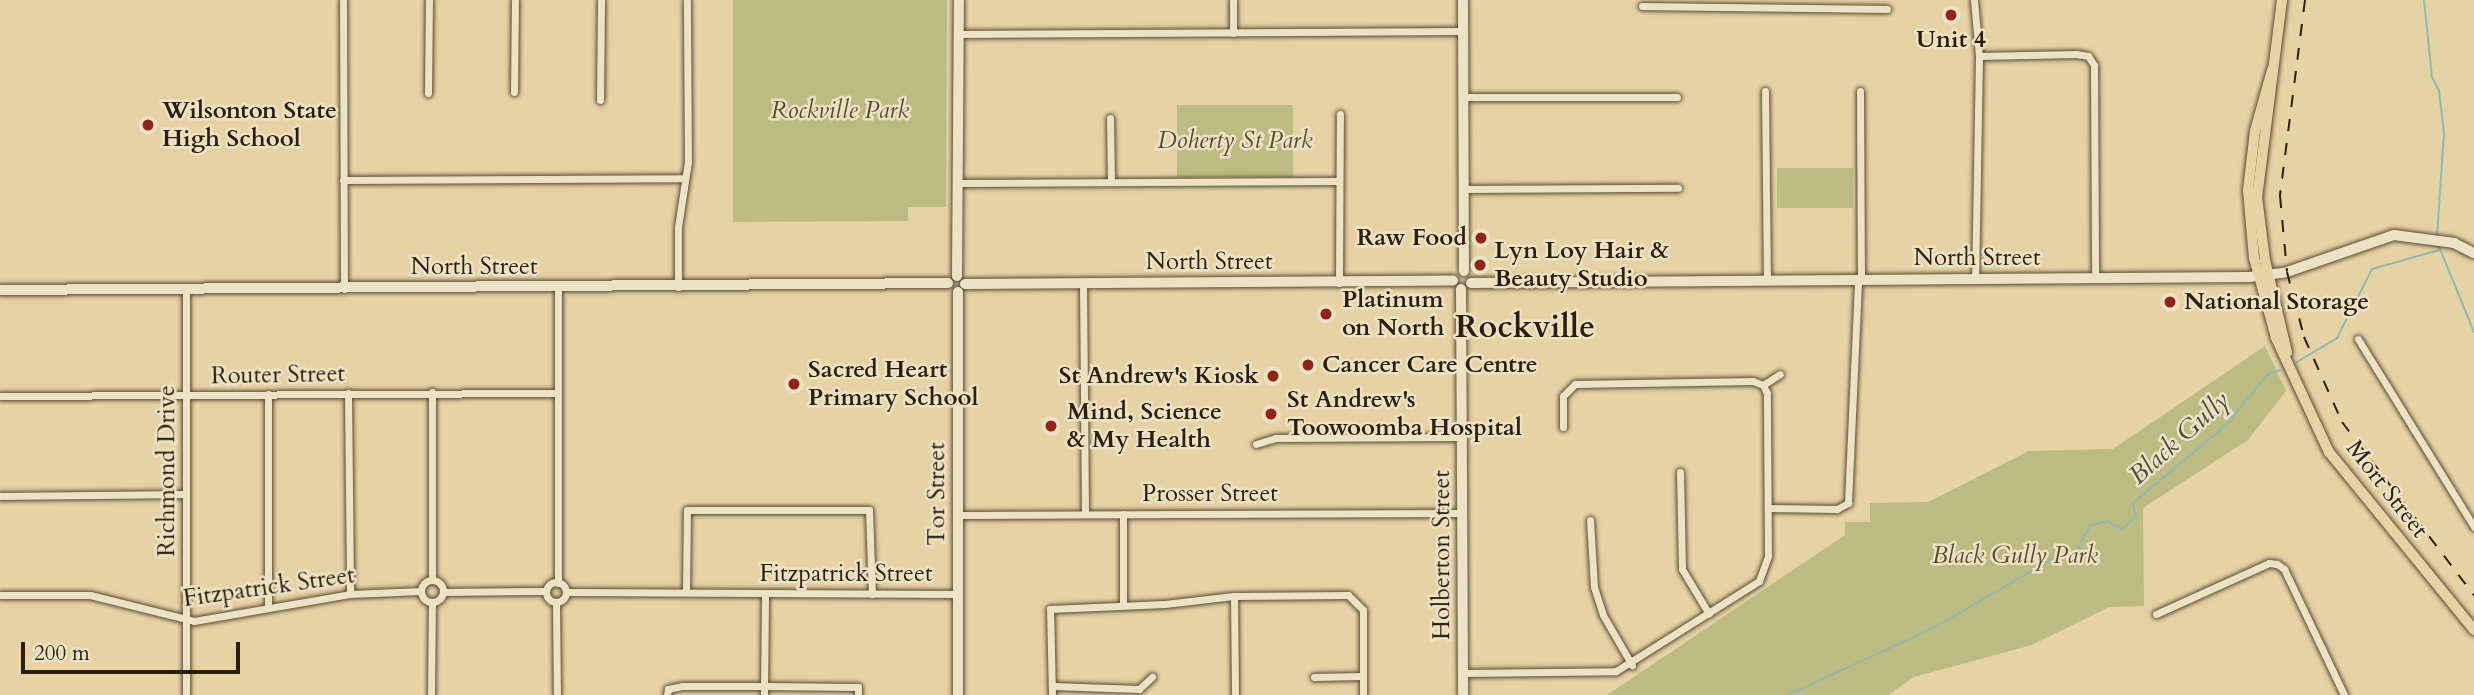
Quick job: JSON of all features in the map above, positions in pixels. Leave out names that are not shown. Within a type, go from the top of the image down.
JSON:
[{"type":"main road","name":"Mort Street","points":[[2282,0],[2272,70],[2257,119],[2249,174],[2250,224],[2288,362],[2295,381],[2344,472],[2474,630]]},
{"type":"street","points":[[343,0],[344,289]]},
{"type":"street","points":[[428,93],[429,0]]},
{"type":"street","points":[[514,92],[515,0]]},
{"type":"street","points":[[600,100],[601,0]]},
{"type":"street","points":[[678,287],[684,178],[688,162],[687,0]]},
{"type":"street","name":"Tor Street","points":[[958,0],[958,695]]},
{"type":"street","points":[[1233,0],[1233,33]]},
{"type":"street","points":[[1457,285],[1464,271],[1462,0]]},
{"type":"street","points":[[1736,0],[1736,9]]},
{"type":"street","points":[[1825,0],[1825,10]]},
{"type":"street","points":[[1974,0],[1979,56],[1975,279]]},
{"type":"street","points":[[1642,6],[1887,9]]},
{"type":"street","points":[[958,34],[1462,31]]},
{"type":"street","points":[[1979,56],[2076,54],[2088,56],[2094,65],[2095,279]]},
{"type":"street","points":[[1765,91],[1766,280]]},
{"type":"street","points":[[1768,508],[1837,509],[1848,503],[1859,280],[1860,91]]},
{"type":"street","points":[[1462,97],[1678,97]]},
{"type":"street","points":[[1339,283],[1340,114]]},
{"type":"street","points":[[1110,118],[1111,181]]},
{"type":"street","points":[[343,180],[684,178]]},
{"type":"street","points":[[958,183],[1339,181]]},
{"type":"street","points":[[1463,189],[1678,188]]},
{"type":"street","name":"North Street","points":[[1471,283],[2263,276],[2328,260],[2386,236],[2448,242],[2474,253]]},
{"type":"street","points":[[1457,285],[1471,283],[1464,271]]},
{"type":"street","name":"North Street","points":[[0,290],[948,283],[1457,285]]},
{"type":"street","points":[[1083,283],[1085,513]]},
{"type":"street","name":"Holberton Street","points":[[1457,285],[1463,437],[1463,695]]},
{"type":"street","points":[[556,602],[566,592],[558,583],[558,287]]},
{"type":"street","name":"Richmond Drive","points":[[186,289],[186,695]]},
{"type":"street","points":[[2358,339],[2474,527]]},
{"type":"street","points":[[1763,385],[1780,374]]},
{"type":"street","points":[[1463,673],[1616,671],[1632,665],[1759,581],[1767,569],[1767,393],[1763,385],[1753,381],[1575,384],[1563,396],[1563,428]]},
{"type":"street","points":[[348,393],[350,594]]},
{"type":"street","points":[[431,695],[432,603],[421,592],[432,580],[432,393]]},
{"type":"street","name":"Router Street","points":[[0,396],[557,393]]},
{"type":"street","points":[[268,394],[268,606]]},
{"type":"street","points":[[1256,444],[1276,438],[1463,437]]},
{"type":"street","points":[[1680,472],[1682,569],[1709,614]]},
{"type":"street","points":[[0,496],[186,494]]},
{"type":"street","points":[[686,591],[687,510],[869,510],[872,594]]},
{"type":"street","name":"Prosser Street","points":[[958,515],[1463,513]]},
{"type":"street","points":[[1123,514],[1123,605]]},
{"type":"street","points":[[1590,520],[1594,587],[1603,615],[1632,665]]},
{"type":"street","points":[[2156,614],[2269,564],[2277,564],[2284,569],[2344,695]]},
{"type":"street","points":[[432,580],[443,592],[546,591],[558,583]]},
{"type":"street","points":[[546,591],[556,602],[557,695]]},
{"type":"street","name":"Fitzpatrick Street","points":[[0,595],[90,595],[187,620],[350,594],[421,592]]},
{"type":"street","points":[[432,603],[440,600],[443,592]]},
{"type":"street","name":"Fitzpatrick Street","points":[[566,592],[958,594]]},
{"type":"street","points":[[764,695],[765,594]]},
{"type":"street","points":[[1152,677],[1140,692],[1052,691],[1050,609],[1064,605],[1123,605],[1234,596],[1348,594],[1358,601],[1363,610],[1363,695]]},
{"type":"street","points":[[1234,596],[1235,695]]},
{"type":"street","points":[[1314,677],[1362,676]]},
{"type":"street","points":[[668,692],[764,686],[858,691]]},
{"type":"green space","name":"Rockville Park","points":[[733,0],[947,0],[946,207],[908,207],[908,221],[733,222]]},
{"type":"green space","name":"Doherty St Park","points":[[1177,105],[1293,105],[1293,177],[1177,177]]},
{"type":"green space","points":[[1777,168],[1853,168],[1853,208],[1777,208]]},
{"type":"green space","name":"Black Gully Park","points":[[2265,346],[2286,391],[2248,440],[2143,508],[2144,606],[2109,607],[2032,645],[1914,677],[1888,695],[1607,695],[1845,535],[1845,522],[1870,522],[1870,503],[1928,502],[2029,451],[2113,449]]},
{"type":"waterway","points":[[2424,0],[2432,77],[2439,91],[2444,133],[2437,235]]},
{"type":"waterway","points":[[2438,244],[2474,332]]},
{"type":"waterway","name":"Black Gully","points":[[2297,362],[2337,338],[2372,269],[2439,250]]},
{"type":"waterway","name":"Black Gully","points":[[1788,695],[1937,626],[2059,555],[2075,554],[2090,526],[2107,521],[2122,529],[2136,517],[2133,503],[2227,424],[2267,375],[2280,370]]},
{"type":"railway","points":[[2305,0],[2280,196],[2287,272],[2304,337],[2342,422],[2474,595]]},
{"type":"place","name":"Unit 4","points":[[1951,15]]},
{"type":"place","name":"Wilsonton State High School","points":[[148,125]]},
{"type":"place","name":"Raw Food","points":[[1481,238]]},
{"type":"place","name":"Lyn Loy Hair & Beauty Studio","points":[[1480,265]]},
{"type":"place","name":"National Storage","points":[[2170,302]]},
{"type":"place","name":"Platinum on North","points":[[1326,314]]},
{"type":"place","name":"Cancer Care Centre","points":[[1308,365]]},
{"type":"place","name":"St Andrew's Kiosk","points":[[1273,376]]},
{"type":"place","name":"Sacred Heart Primary School","points":[[794,384]]},
{"type":"place","name":"St Andrew's Toowoomba Hospital","points":[[1271,414]]},
{"type":"place","name":"Mind, Science & My Health","points":[[1051,426]]},
{"type":"district","name":"Rockville","points":[[1525,327]]}]
